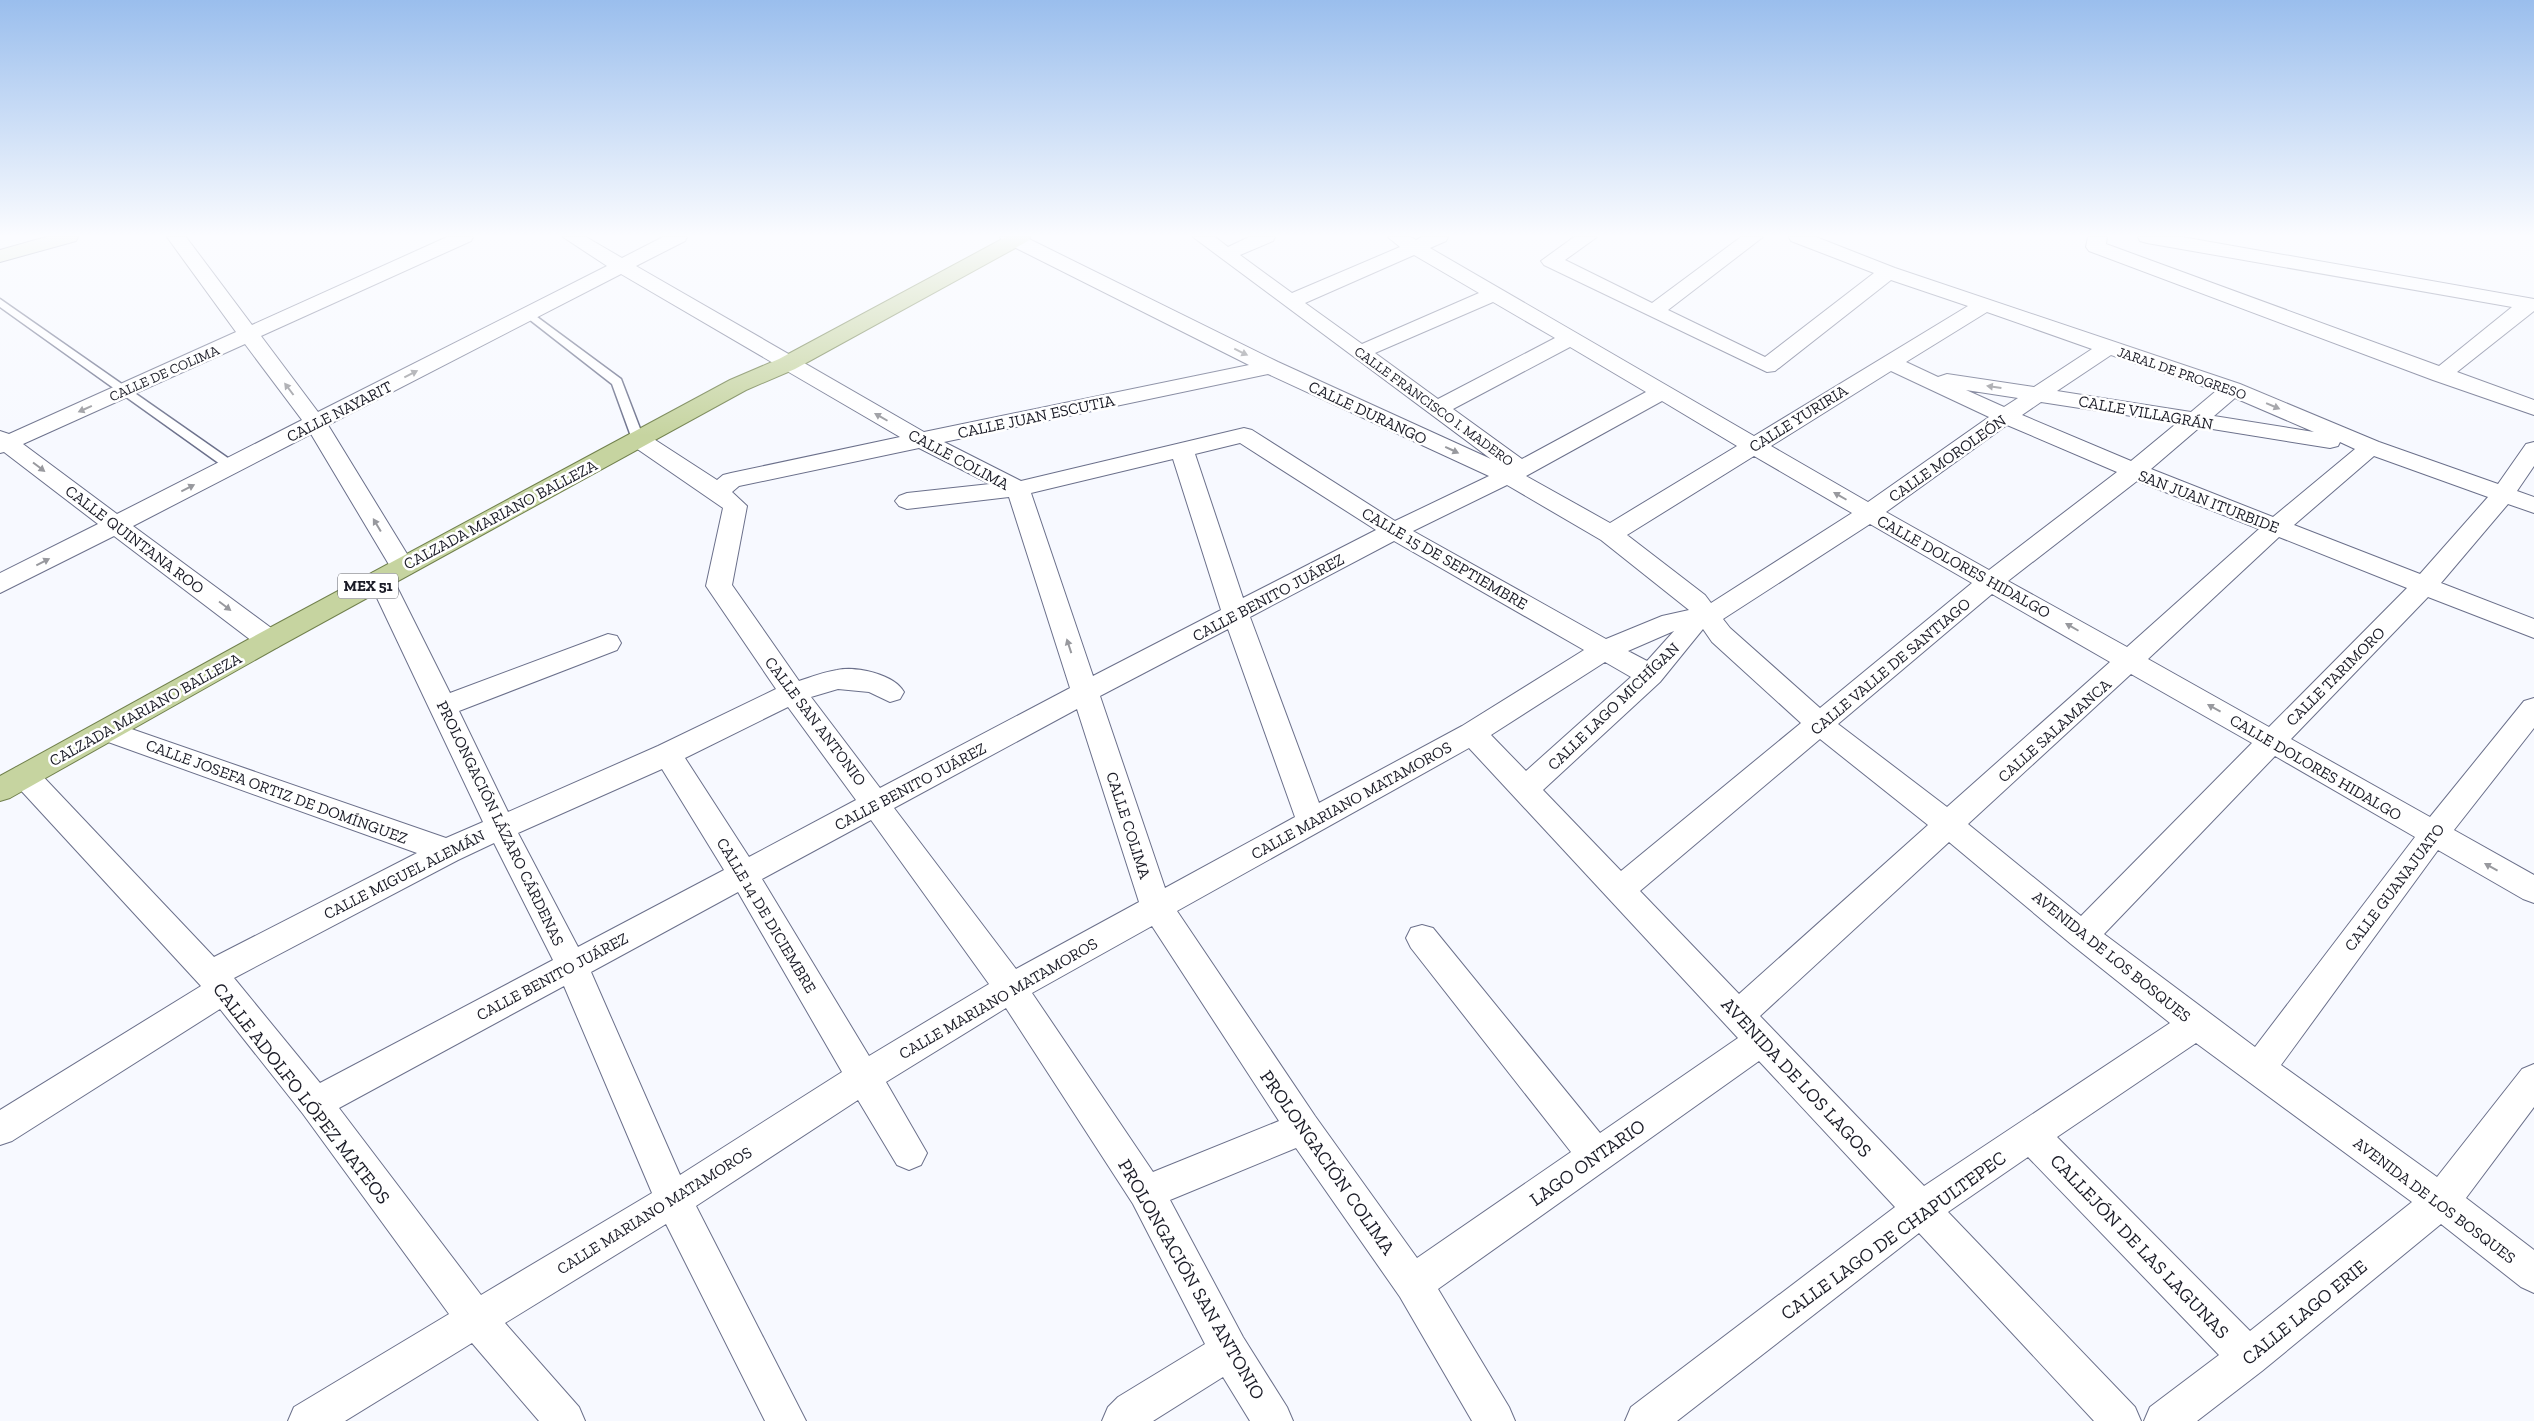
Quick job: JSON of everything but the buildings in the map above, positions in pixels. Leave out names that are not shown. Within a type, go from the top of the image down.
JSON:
[{"type":"main road","name":"CALZADA MARIANO BALLEZA","points":[[13,783],[392,573],[887,303]]},
{"type":"street","name":"PROLONGACIÓN LÁZARO CÁRDENAS","points":[[225,303],[315,423],[392,573],[444,706],[500,826],[572,966],[673,1200],[786,1421]]},
{"type":"street","name":"CALLE DE COLIMA","points":[[2,442],[126,391],[319,303]]},
{"type":"street","name":"CALLE NAYARIT","points":[[0,584],[549,303]]},
{"type":"street","name":"CALLE COLIMA","points":[[685,303],[921,440],[1018,489],[1156,906]]},
{"type":"street","name":"CALLE DURANGO","points":[[1142,303],[1270,367],[1514,472],[1610,534],[1696,601],[1702,617]]},
{"type":"street","name":"CALLE FRANCISCO I. MADERO","points":[[1294,303],[1438,408],[1514,472]]},
{"type":"street","points":[[1360,352],[1472,303]]},
{"type":"street","name":"CALLE DOLORES HIDALGO","points":[[1510,303],[1869,513],[2272,740],[2433,835],[2534,890]]},
{"type":"street","points":[[1638,303],[1767,366],[1848,303]]},
{"type":"street","points":[[1654,311],[1664,303]]},
{"type":"street","points":[[2248,303],[2534,408]]},
{"type":"street","name":"JARAL DE PROGRESO","points":[[1986,304],[2232,389],[2371,447],[2534,504]]},
{"type":"street","name":"CALLE YURIRIA","points":[[1610,534],[1986,304]]},
{"type":"street","points":[[2441,375],[2531,304]]},
{"type":"street","points":[[1438,408],[1570,339]]},
{"type":"street","name":"CALLE MOROLEÓN","points":[[1702,617],[1869,513],[2005,416],[2109,347]]},
{"type":"street","name":"SAN JUAN ITURBIDE","points":[[1889,362],[2005,416],[2134,471],[2534,629]]},
{"type":"street","name":"CALLE JUAN ESCUTIA","points":[[718,492],[731,480],[1270,367]]},
{"type":"street","name":"CALLE VILLAGRÁN","points":[[1921,376],[2371,447]]},
{"type":"street","name":"CALLE VALLE DE SANTIAGO","points":[[1620,890],[1821,725],[1991,581],[2134,471],[2232,389]]},
{"type":"street","name":"CALLE BENITO JUÁREZ","points":[[315,1103],[1085,692],[1394,531],[1514,472],[1662,392]]},
{"type":"street","name":"CALLE 15 DE SEPTIEMBRE","points":[[1182,450],[1244,435],[1394,531],[1650,675]]},
{"type":"street","points":[[638,439],[718,492]]},
{"type":"street","name":"CALLE QUINTANA ROO","points":[[2,442],[270,640]]},
{"type":"street","name":"CALLE SALAMANCA","points":[[1738,1015],[2276,527],[2371,447]]},
{"type":"street","name":"CALLE TARIMORO","points":[[2082,935],[2425,585],[2504,493],[2534,449]]},
{"type":"street","points":[[907,501],[1018,489],[1182,450],[1236,615],[1312,823]]},
{"type":"street","name":"CALLE SAN ANTONIO","points":[[718,492],[735,506],[719,586],[793,693],[878,804],[1011,988]]},
{"type":"street","name":"CALLE MARIANO MATAMOROS","points":[[308,1421],[673,1200],[864,1077],[1011,988],[1156,906],[1312,823],[1472,733],[1604,650],[1671,622],[1702,617]]},
{"type":"street","name":"CALLE LAGO MICHÍGAN","points":[[1525,790],[1650,675],[1702,617]]},
{"type":"street","name":"AVENIDA DE LOS BOSQUES","points":[[1702,617],[1821,725],[1949,825],[2082,935],[2196,1024],[2441,1201],[2534,1274]]},
{"type":"street","points":[[444,706],[608,643]]},
{"type":"street","name":"CALLE MIGUEL ALEMÁN","points":[[0,1130],[216,982],[447,851],[500,826],[668,754],[793,693],[838,679],[875,683],[890,692]]},
{"type":"street","name":"CALLE GUANAJUATO","points":[[2258,1069],[2433,835],[2534,708]]},
{"type":"street","name":"CALLE JOSEFA ORTIZ DE DOMÍNGUEZ","points":[[107,731],[447,851]]},
{"type":"street","name":"AVENIDA DE LOS LAGOS","points":[[1472,733],[2121,1421]]},
{"type":"street","name":"CALLE 14 DE DICIEMBRE","points":[[668,754],[743,874],[909,1153]]},
{"type":"street","name":"CALLE ADOLFO LÓPEZ MATEOS","points":[[13,783],[216,982],[315,1103],[476,1319],[565,1421]]},
{"type":"street","name":"PROLONGACIÓN COLIMA","points":[[1156,906],[1302,1128],[1413,1284],[1495,1421]]},
{"type":"street","points":[[1422,938],[1596,1156]]},
{"type":"street","name":"PROLONGACIÓN SAN ANTONIO","points":[[1011,988],[1146,1192],[1229,1351],[1273,1421]]},
{"type":"street","name":"CALLE LAGO DE CHAPULTEPEC","points":[[1644,1421],[1921,1209],[2196,1024]]},
{"type":"street","name":"LAGO ONTARIO","points":[[1413,1284],[1762,1040]]},
{"type":"street","name":"CALLE LAGO ERIE","points":[[2164,1421],[2248,1357],[2441,1201],[2534,1080]]},
{"type":"street","points":[[1146,1192],[1302,1128]]},
{"type":"street","name":"CALLEJÓN DE LAS LAGUNAS","points":[[2032,1135],[2248,1357]]},
{"type":"street","points":[[1122,1421],[1132,1411],[1229,1351]]},
{"type":"lane","points":[[2,303],[231,466]]},
{"type":"lane","points":[[529,314],[617,382],[638,439]]}]
